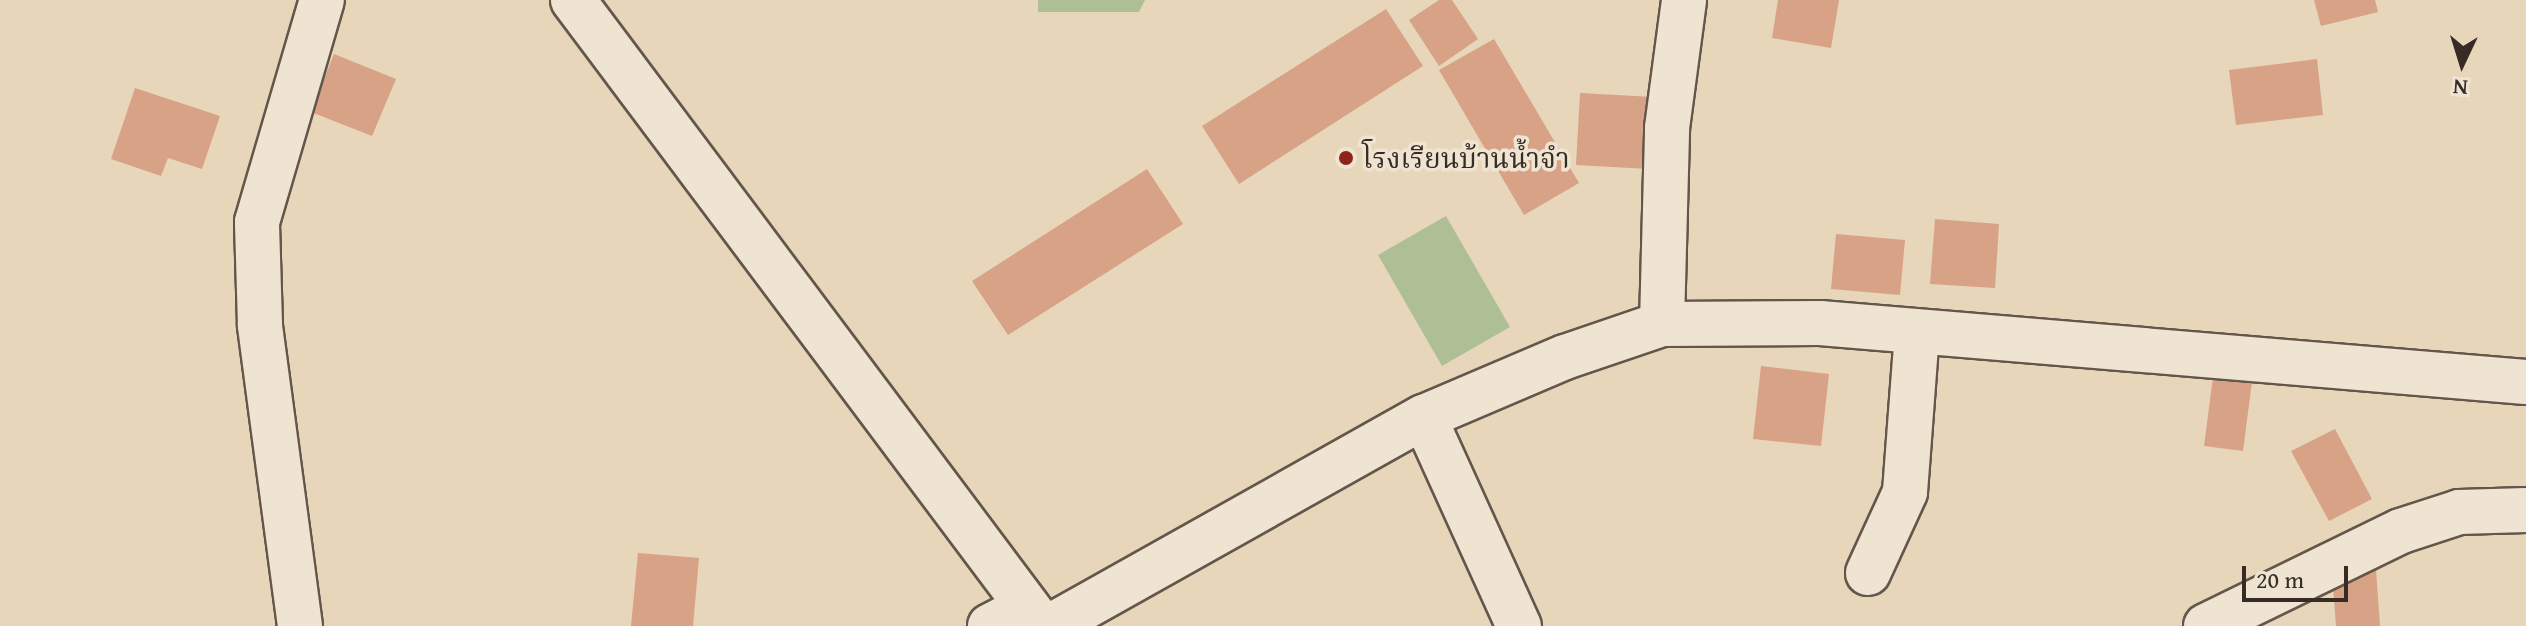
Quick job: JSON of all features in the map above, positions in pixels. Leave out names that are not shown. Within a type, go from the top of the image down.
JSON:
[{"type":"street","points":[[300,626],[260,325],[257,222],[322,0]]},
{"type":"street","points":[[573,0],[1028,621],[1424,417],[1565,357],[1662,324],[1820,323],[1917,334],[2526,382]]},
{"type":"street","points":[[1662,324],[1667,128],[1684,0]]},
{"type":"street","points":[[1868,573],[1905,492],[1917,334]]},
{"type":"street","points":[[1424,417],[1519,626]]},
{"type":"street","points":[[2206,626],[2401,531],[2459,512],[2526,510]]},
{"type":"green space","points":[[1038,0],[1145,0],[1139,12],[1038,12]]},
{"type":"green space","points":[[1446,216],[1510,327],[1442,366],[1378,255]]},
{"type":"building","points":[[1439,0],[1452,0],[1478,39],[1439,66],[1409,20]]},
{"type":"building","points":[[1778,0],[1839,0],[1831,48],[1772,38]]},
{"type":"building","points":[[2314,0],[2375,0],[2378,12],[2321,26]]},
{"type":"building","points":[[1386,9],[1423,66],[1239,184],[1202,126]]},
{"type":"building","points":[[1494,39],[1579,183],[1524,215],[1439,70]]},
{"type":"building","points":[[334,54],[396,79],[372,136],[311,112]]},
{"type":"building","points":[[2317,59],[2323,115],[2236,125],[2229,70]]},
{"type":"building","points":[[135,88],[220,116],[202,169],[168,158],[161,176],[111,159]]},
{"type":"building","points":[[1580,93],[1653,97],[1649,169],[1576,165]]},
{"type":"building","points":[[1147,169],[1183,224],[1008,335],[972,281]]},
{"type":"building","points":[[1935,219],[1999,224],[1995,288],[1930,284]]},
{"type":"building","points":[[1836,234],[1905,240],[1900,295],[1831,289]]},
{"type":"building","points":[[1761,366],[1829,374],[1821,446],[1753,439]]},
{"type":"building","points":[[2213,377],[2252,382],[2243,451],[2204,446]]},
{"type":"building","points":[[2335,429],[2372,499],[2329,521],[2291,451]]},
{"type":"building","points":[[638,553],[699,558],[693,626],[631,626]]},
{"type":"building","points":[[2376,570],[2380,626],[2336,626],[2332,573]]},
{"type":"place","name":"โรงเรียนบ้านน้ำจำ","points":[[1346,158]]}]
